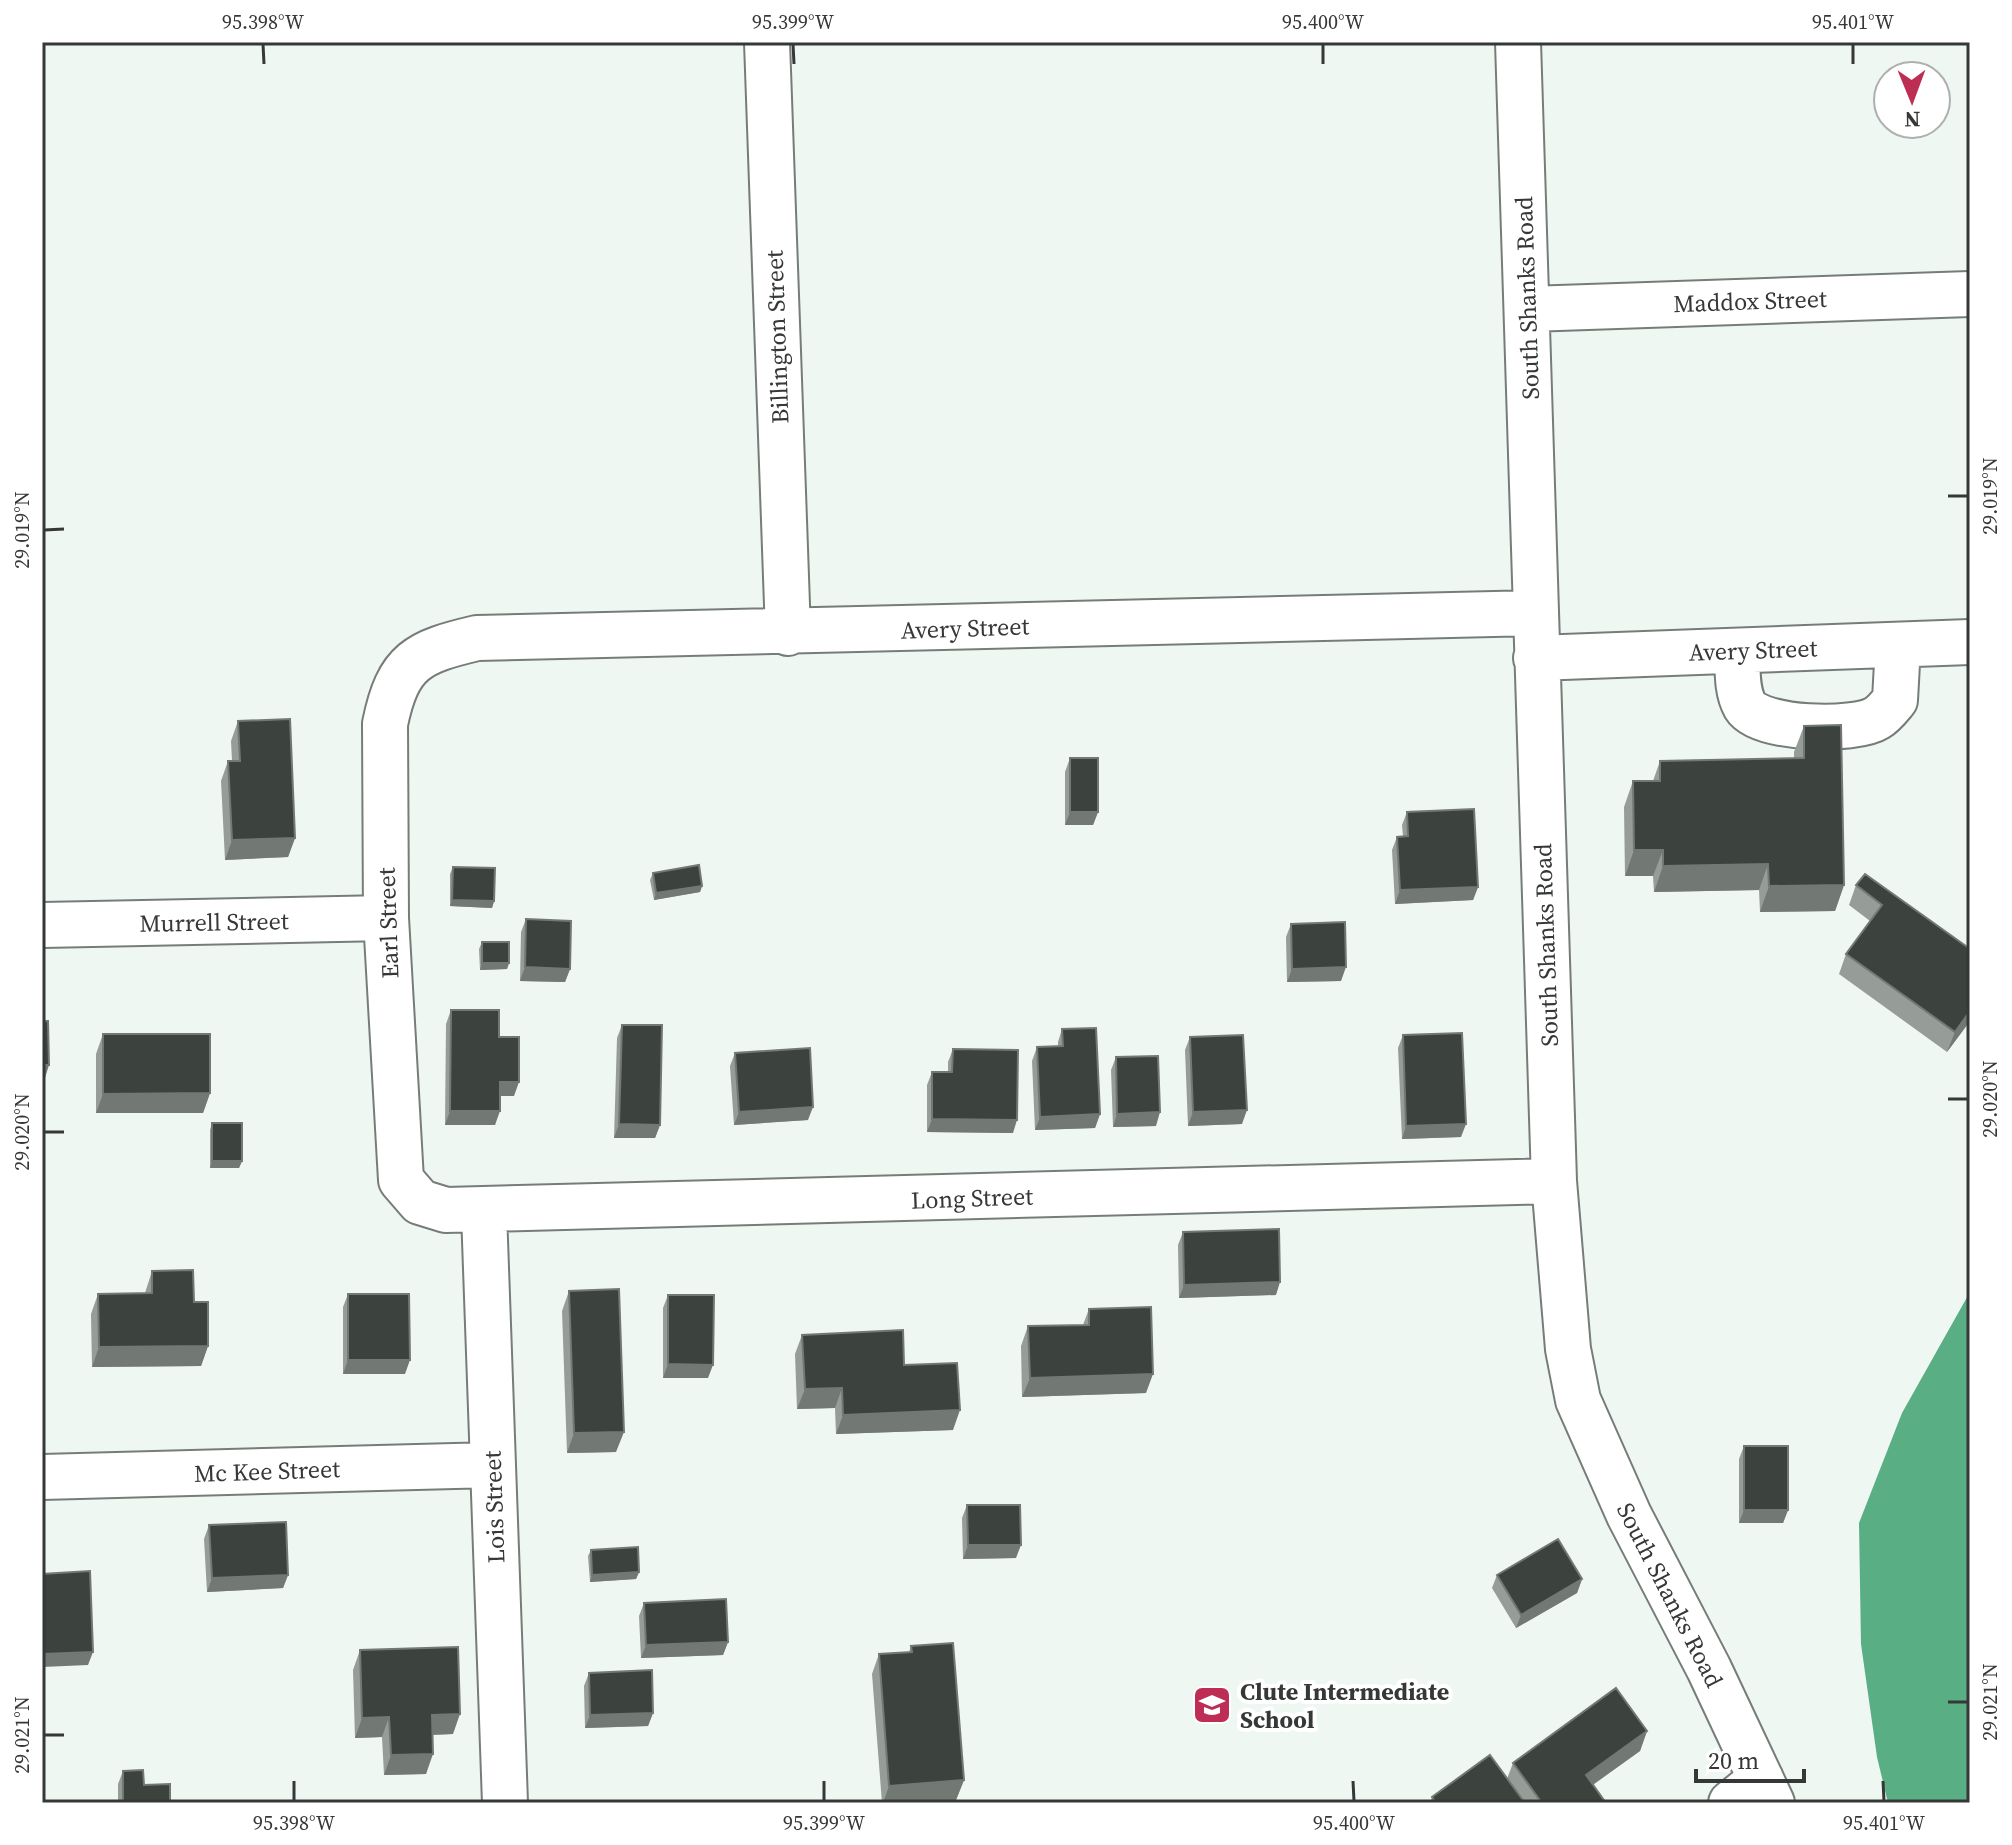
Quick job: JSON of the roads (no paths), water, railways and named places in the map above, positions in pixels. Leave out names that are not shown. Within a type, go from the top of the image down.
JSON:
[{"type":"street","name":"Billington Street","points":[[767,42],[788,633]]},
{"type":"street","name":"South Shanks Road","points":[[1518,42],[1529,309],[1534,613],[1554,1181],[1568,1349],[1578,1400],[1754,1795]]},
{"type":"street","name":"Maddox Street","points":[[1529,309],[1970,294]]},
{"type":"street","name":"Avery Street","points":[[405,671],[429,649],[477,638],[1534,613]]},
{"type":"street","name":"Avery Street","points":[[1536,658],[1970,642]]},
{"type":"street","points":[[1737,651],[1739,693],[1747,710],[1768,722],[1850,725],[1876,719],[1895,700],[1898,645]]},
{"type":"street","name":"Earl Street","points":[[401,1180],[386,918],[385,724],[390,698],[405,671]]},
{"type":"street","name":"Murrell Street","points":[[42,925],[386,918]]},
{"type":"street","name":"Long Street","points":[[401,1180],[420,1202],[446,1210],[484,1212],[1554,1181]]},
{"type":"street","name":"Lois Street","points":[[484,1212],[505,1803]]},
{"type":"street","name":"Mc Kee Street","points":[[42,1477],[493,1465]]},
{"type":"place","name":"Clute Intermediate School","points":[[1212,1705]]}]
